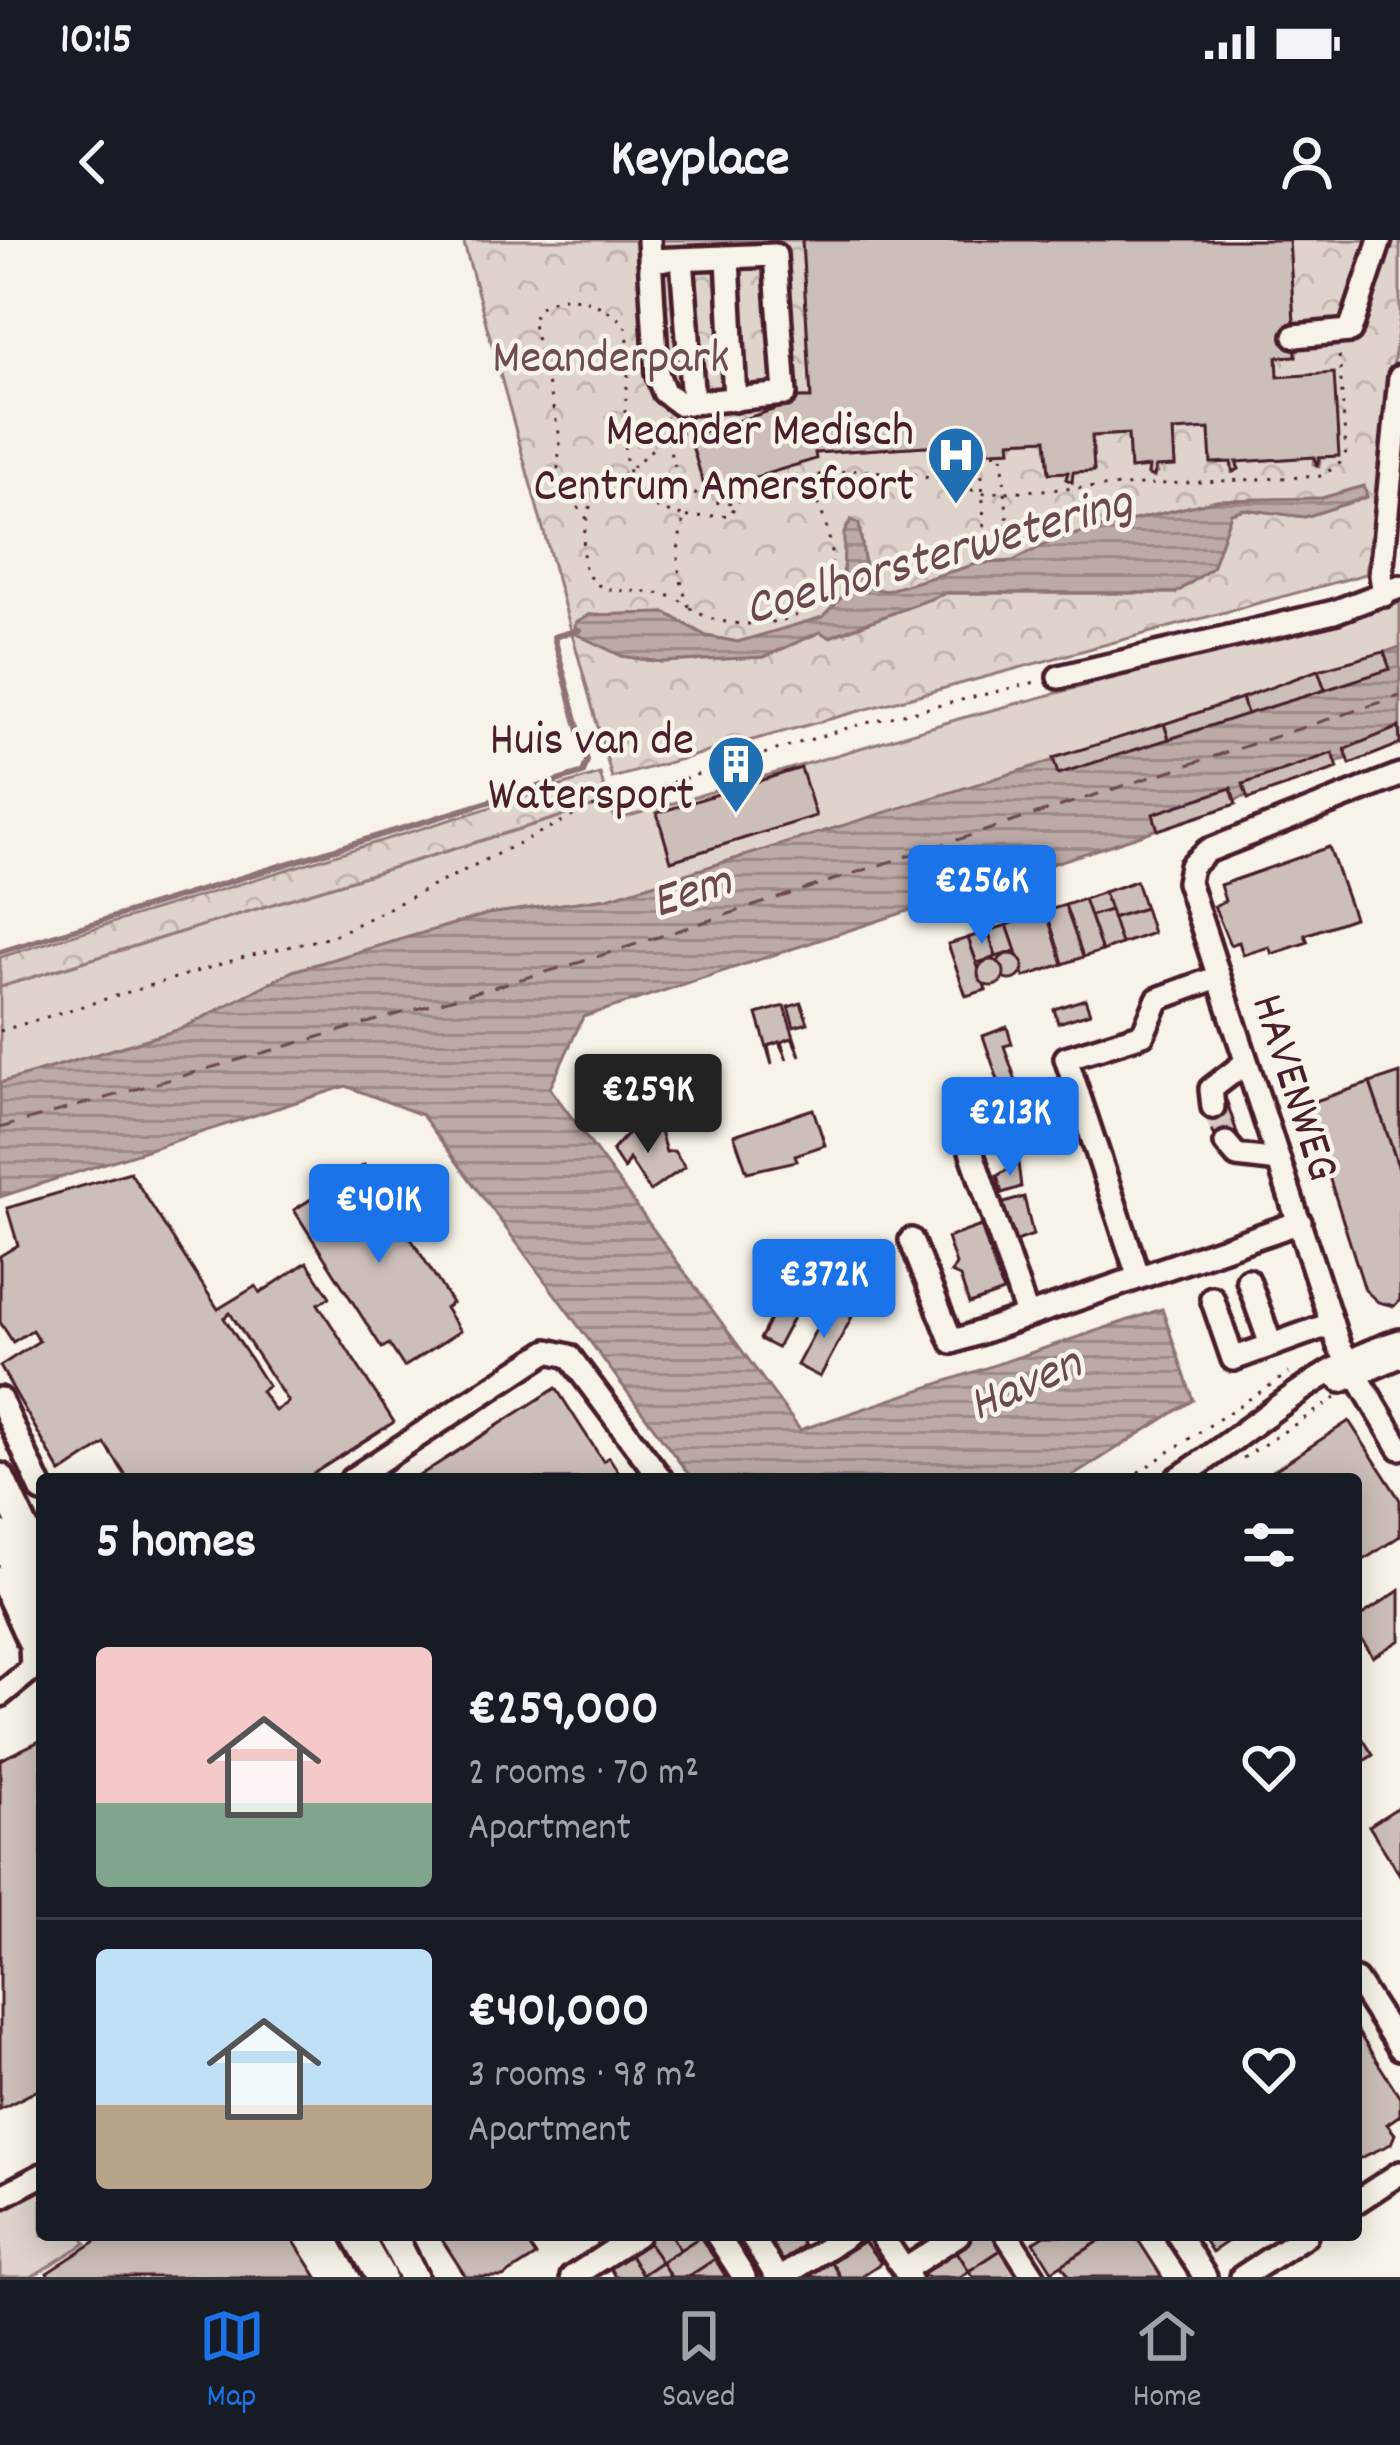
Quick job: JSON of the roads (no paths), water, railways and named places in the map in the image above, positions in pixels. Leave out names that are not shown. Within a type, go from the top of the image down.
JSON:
[{"type":"main road","points":[[0,1478],[36,1554]]},
{"type":"main road","points":[[0,1535],[36,1611]]},
{"type":"main road","points":[[360,2241],[381,2277]]},
{"type":"main road","points":[[395,2241],[413,2277]]},
{"type":"street","points":[[1295,336],[1351,332],[1380,240]]},
{"type":"street","points":[[649,250],[682,259],[775,255],[785,394],[680,404],[664,392],[657,373],[649,250]]},
{"type":"street","points":[[728,258],[735,400]]},
{"type":"street","points":[[682,259],[693,402]]},
{"type":"street","points":[[1059,676],[1334,612],[1395,592],[1381,575],[1400,376]]},
{"type":"street","name":"HAVENWEG","points":[[1400,776],[1196,858],[1188,883],[1331,1324],[1353,1374],[1400,1448]]},
{"type":"street","name":"HAVENWEG","points":[[1138,1275],[1066,1058],[1144,1034],[1158,999],[1218,977]]},
{"type":"street","points":[[1214,1107],[1210,1089],[1245,1063]]},
{"type":"street","points":[[1226,1144],[1237,1156],[1279,1161]]},
{"type":"street","points":[[971,1151],[1027,1315]]},
{"type":"street","name":"HAVENWEG","points":[[911,1240],[952,1342],[1300,1222]]},
{"type":"street","points":[[1248,1280],[1271,1346]]},
{"type":"street","points":[[1212,1298],[1233,1359],[1331,1324]]},
{"type":"street","points":[[1353,1374],[1400,1341]]},
{"type":"street","points":[[361,1473],[548,1352],[569,1356],[657,1473]]},
{"type":"street","points":[[1186,1473],[1296,1399],[1400,1356]]},
{"type":"street","points":[[0,1399],[36,1478]]},
{"type":"street","points":[[0,1578],[32,1646],[32,1669],[0,1695]]},
{"type":"street","points":[[1362,1989],[1400,2048]]},
{"type":"street","points":[[1362,2198],[1400,2173]]},
{"type":"street","points":[[0,2197],[36,2178]]},
{"type":"street","points":[[572,2277],[598,2270],[630,2241]]},
{"type":"street","points":[[721,2241],[744,2277]]},
{"type":"street","points":[[755,2241],[780,2277],[837,2241]]},
{"type":"street","points":[[885,2241],[906,2274],[950,2241]]},
{"type":"street","points":[[1010,2241],[1034,2277]]},
{"type":"street","points":[[1182,2241],[1205,2277]]},
{"type":"street","points":[[1242,2277],[1297,2241]]},
{"type":"water","points":[[1364,486],[1367,497],[1305,517],[1244,509],[1231,513],[1212,568],[1176,593],[946,593],[829,637],[820,632],[764,657],[661,662],[622,656],[574,633],[576,622],[589,615],[666,613],[706,636],[738,642],[823,617],[843,596],[844,533],[851,520],[859,524],[868,587],[886,591],[977,564],[1013,561],[1056,539],[1217,500],[1322,498]]},
{"type":"water","points":[[1400,647],[1400,739],[1144,834],[583,1017],[550,1088],[800,1430],[1162,1309],[1193,1400],[1077,1473],[688,1473],[422,1115],[346,1086],[0,1197],[0,1083],[181,1029],[293,971],[488,914],[608,898],[1250,700]]},
{"type":"waterway","name":"Coelhorsterwetering","points":[[0,952],[583,773],[587,761],[554,637],[579,630]]},
{"type":"tunnel","points":[[1213,1107],[1226,1143]]},
{"type":"place","name":"Meander Medisch Centrum Amersfoort","points":[[956,506]]},
{"type":"place","name":"Huis van de Watersport","points":[[736,815]]},
{"type":"park label","name":"Meanderpark","points":[[611,354]]},
{"type":"water label","name":"Eem","points":[[690,887]]},
{"type":"water label","name":"Haven","points":[[1023,1380]]}]
